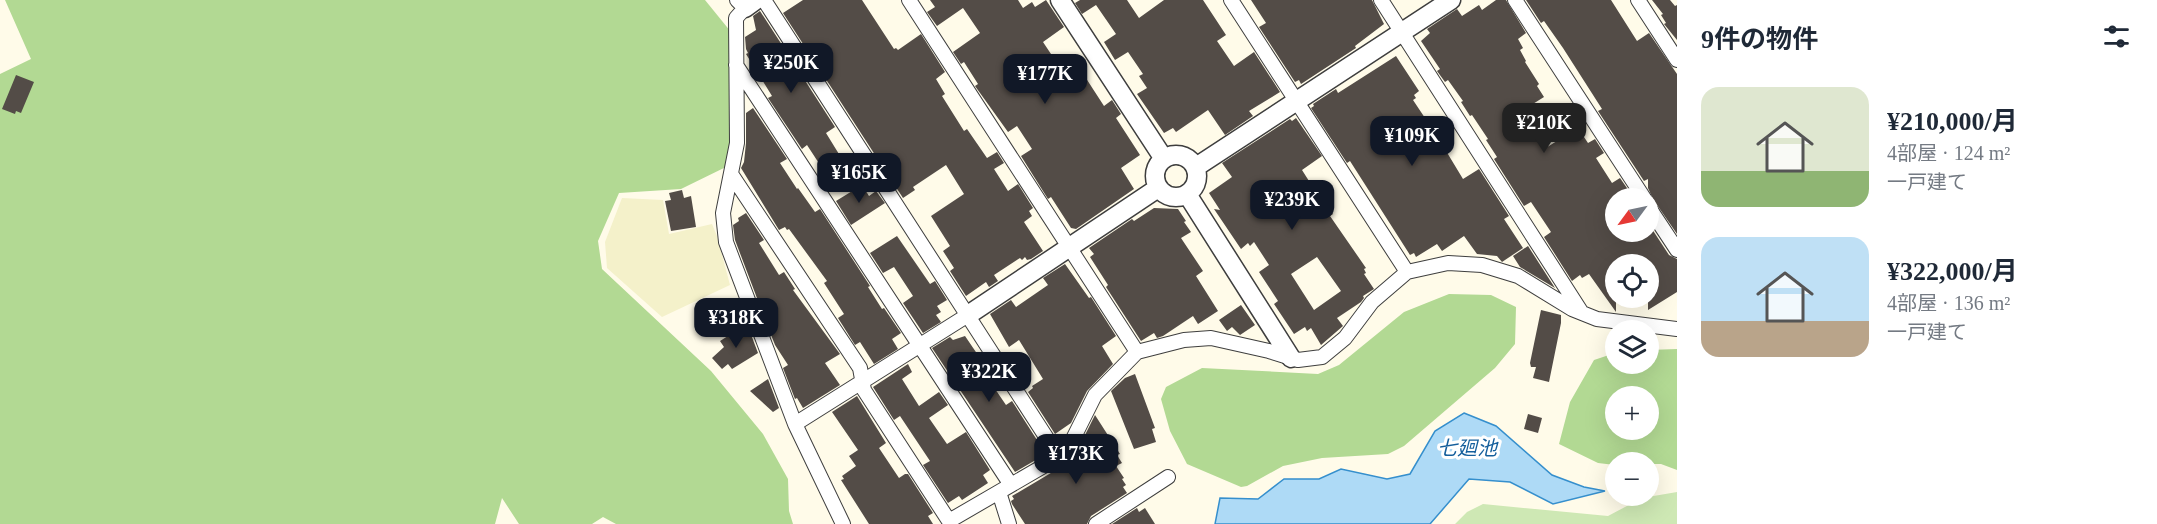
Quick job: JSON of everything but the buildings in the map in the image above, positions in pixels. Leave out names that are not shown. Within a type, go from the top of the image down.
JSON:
[{"type":"street","points":[[764,0],[1059,457]]},
{"type":"street","points":[[909,0],[1137,352]]},
{"type":"street","points":[[1060,0],[1164,159]]},
{"type":"street","points":[[1231,0],[1407,272]]},
{"type":"street","points":[[1381,0],[1582,313]]},
{"type":"street","points":[[1197,166],[1450,0]]},
{"type":"street","points":[[1515,0],[1637,188]]},
{"type":"street","points":[[1638,0],[1677,60]]},
{"type":"street","points":[[746,3],[736,18],[737,143],[723,213],[726,242],[795,424],[843,524]]},
{"type":"street","points":[[735,63],[920,345],[1005,488],[1009,524]]},
{"type":"street","points":[[1181,156],[1197,166],[1196,182],[1187,194],[1172,196],[1163,194],[1158,188],[1156,172],[1164,159],[1181,156]]},
{"type":"street","points":[[731,174],[861,368],[864,390],[949,521],[1066,453],[1095,395],[1137,352],[1184,340],[1211,338],[1298,360],[1322,357],[1345,338],[1372,302],[1407,272],[1448,263],[1482,265],[1518,276],[1582,313],[1597,319],[1677,329]]},
{"type":"street","points":[[795,424],[968,315],[1158,188]]},
{"type":"street","points":[[1187,194],[1291,358]]},
{"type":"street","points":[[1659,222],[1677,249]]},
{"type":"street","points":[[1096,524],[1168,477]]},
{"type":"shaded area","points":[[622,198],[663,200],[669,234],[712,224],[730,285],[662,317],[607,268],[605,242]]},
{"type":"green space","points":[[5,0],[705,0],[731,32],[730,165],[681,189],[619,193],[598,241],[602,269],[711,371],[763,434],[788,479],[789,511],[793,524],[616,524],[603,517],[592,524],[519,524],[502,498],[495,524],[0,524],[0,74],[31,59]]},
{"type":"green space","points":[[1449,294],[1491,295],[1516,307],[1515,344],[1495,368],[1404,446],[1388,454],[1322,458],[1283,466],[1241,487],[1187,464],[1170,431],[1161,399],[1166,387],[1202,368],[1318,374],[1339,365],[1404,312]]},
{"type":"green space","points":[[1677,349],[1677,470],[1659,464],[1659,452],[1605,452],[1605,464],[1598,463],[1559,444],[1570,402],[1594,360],[1605,356],[1605,374],[1659,374],[1659,350]]},
{"type":"green space","points":[[1677,492],[1677,524],[1455,524],[1467,512],[1483,504],[1608,516],[1627,506],[1659,506],[1659,495]]},
{"type":"water","name":"七廻池","points":[[1464,413],[1496,426],[1552,475],[1584,487],[1605,491],[1553,504],[1510,482],[1469,479],[1430,524],[1215,524],[1220,498],[1258,499],[1284,479],[1319,479],[1341,469],[1387,479],[1410,474],[1435,431]]}]
